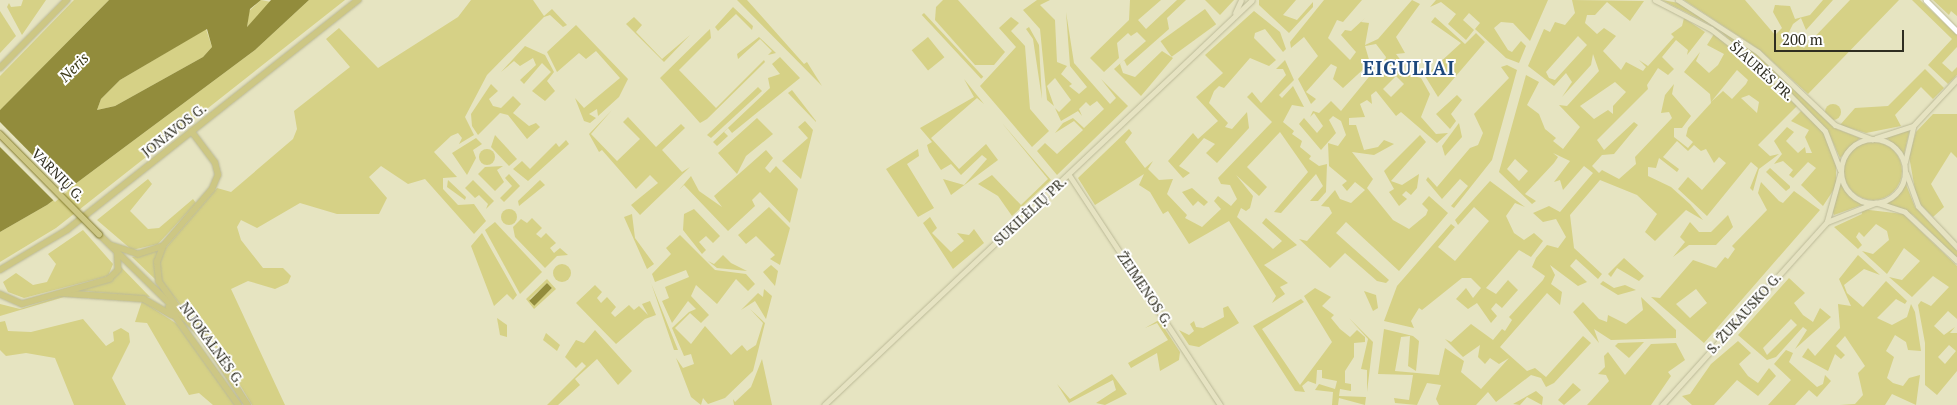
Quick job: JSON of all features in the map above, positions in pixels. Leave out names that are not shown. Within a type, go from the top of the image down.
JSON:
[{"type":"main road","points":[[0,68],[67,0]]},
{"type":"main road","name":"JONAVOS G.","points":[[0,270],[67,230],[358,0]]},
{"type":"main road","name":"SUKILĖLIŲ PR.","points":[[1235,14],[1241,0]]},
{"type":"main road","name":"SUKILĖLIŲ PR.","points":[[824,405],[1069,174],[1235,14],[1252,0]]},
{"type":"main road","name":"ŠIAURĖS PR.","points":[[1655,0],[1711,29],[1757,64],[1825,131],[1840,171]]},
{"type":"main road","name":"ŠIAURĖS PR.","points":[[1678,0],[1716,21],[1758,52],[1835,126],[1873,139]]},
{"type":"main road","points":[[1711,29],[1716,21]]},
{"type":"main road","points":[[1957,80],[1912,126],[1852,146],[1840,171],[1849,192],[1905,212],[1957,262]]},
{"type":"main road","points":[[1876,203],[1897,191],[1905,168],[1912,126]]},
{"type":"main road","points":[[182,319],[156,274],[163,246],[217,181],[216,163],[192,132]]},
{"type":"main road","name":"VARNIŲ G.","points":[[0,134],[99,234]]},
{"type":"main road","points":[[1873,139],[1892,145],[1905,168],[1918,206],[1957,247]]},
{"type":"main road","name":"S. ŽUKAUSKO G.","points":[[1827,222],[1840,171]]},
{"type":"main road","name":"ŽEIMENOS G.","points":[[1069,174],[1220,405]]},
{"type":"main road","name":"S. ŽUKAUSKO G.","points":[[1662,405],[1827,222],[1876,203]]},
{"type":"main road","name":"NUOKALNĖS G.","points":[[99,234],[220,359],[248,405]]},
{"type":"main road","points":[[108,244],[138,254],[163,246]]},
{"type":"main road","points":[[0,294],[18,304],[113,278],[118,270],[117,253]]},
{"type":"main road","points":[[59,293],[149,301],[182,319]]},
{"type":"main road","name":"NUOKALNĖS G.","points":[[182,319],[239,405]]},
{"type":"street","points":[[1926,0],[1957,31]]},
{"type":"street","points":[[1949,21],[1957,25]]},
{"type":"shaded area","points":[[23,0],[46,0],[22,35],[7,7],[9,3],[11,7],[21,6]]},
{"type":"shaded area","points":[[74,0],[109,0],[0,110],[0,76]]},
{"type":"shaded area","points":[[261,0],[271,2],[247,27],[249,11]]},
{"type":"shaded area","points":[[309,0],[345,0],[56,228],[0,262],[0,232],[47,205],[255,50]]},
{"type":"shaded area","points":[[471,0],[533,0],[544,16],[552,9],[567,25],[563,27],[550,15],[544,17],[487,75],[465,117],[474,135],[459,144],[462,138],[458,133],[451,136],[434,152],[457,177],[443,178],[443,189],[458,205],[474,204],[486,221],[474,234],[425,179],[408,184],[381,166],[369,177],[387,198],[379,214],[337,214],[300,203],[257,228],[241,220],[237,227],[241,240],[263,268],[283,268],[291,276],[288,283],[275,289],[248,281],[231,289],[285,405],[252,405],[222,355],[160,280],[158,267],[164,250],[217,188],[231,192],[293,139],[297,129],[294,111],[350,67],[326,39],[339,28],[378,68],[458,17]]},
{"type":"shaded area","points":[[737,0],[747,0],[804,64],[807,62],[822,86]]},
{"type":"shaded area","points":[[943,0],[958,0],[1005,52],[994,65],[975,65],[935,20],[936,7]]},
{"type":"shaded area","points":[[1037,0],[1050,0],[1040,5],[1055,20],[1057,62],[1067,66],[1061,74],[1072,84],[1069,86],[1079,94],[1087,87],[1070,66],[1066,12],[1074,63],[1110,104],[1116,98],[1101,79],[1128,106],[1057,175],[1037,151],[1045,143],[1057,154],[1083,130],[1074,121],[1055,133],[1063,123],[1073,118],[1084,128],[1104,109],[1097,101],[1090,106],[1086,102],[1079,109],[1082,116],[1078,111],[1061,121],[1055,108],[1059,112],[1071,100],[1055,78],[1047,86],[1054,106],[1047,100],[1040,29],[1023,10]]},
{"type":"shaded area","points":[[1130,0],[1161,0],[1138,20],[1146,29],[1177,0],[1186,0],[1167,18],[1169,29],[1127,66],[1124,60],[1146,41],[1137,32],[1131,36],[1128,33],[1117,43],[1119,58],[1104,72],[1090,58],[1129,20]]},
{"type":"shaded area","points":[[1205,0],[1234,0],[1220,15]]},
{"type":"shaded area","points":[[1259,0],[1296,0],[1283,15],[1297,20],[1313,2],[1313,7],[1289,33],[1259,5]]},
{"type":"shaded area","points":[[1324,0],[1362,0],[1343,22],[1337,20],[1328,38],[1350,60],[1356,52],[1341,35],[1345,30],[1351,31],[1365,18],[1361,22],[1369,23],[1365,45],[1378,39],[1412,0],[1420,4],[1396,37],[1405,53],[1396,54],[1405,66],[1403,73],[1421,78],[1430,94],[1421,117],[1436,134],[1448,133],[1437,143],[1401,112],[1396,116],[1376,91],[1371,95],[1372,104],[1367,100],[1360,104],[1365,117],[1349,118],[1349,125],[1356,125],[1364,150],[1378,147],[1384,140],[1394,144],[1374,155],[1352,152],[1373,179],[1367,188],[1393,220],[1409,229],[1426,215],[1428,210],[1422,204],[1429,196],[1448,213],[1399,271],[1346,222],[1336,233],[1389,280],[1386,283],[1377,281],[1345,253],[1330,268],[1299,239],[1307,241],[1332,213],[1329,207],[1321,206],[1335,190],[1340,199],[1351,203],[1365,190],[1355,182],[1347,191],[1342,185],[1347,181],[1329,166],[1328,143],[1338,146],[1346,135],[1341,121],[1333,116],[1329,120],[1336,133],[1321,150],[1299,124],[1304,118],[1317,133],[1323,126],[1314,113],[1310,117],[1313,111],[1319,113],[1331,101],[1341,111],[1373,72],[1382,69],[1386,57],[1376,44],[1365,46],[1370,63],[1343,88],[1333,79],[1337,67],[1331,64],[1306,92],[1316,99],[1311,104],[1298,79],[1318,56],[1304,37],[1291,48],[1290,42]],"holes":[[[1396,76],[1404,84],[1391,97],[1383,89]]]},
{"type":"shaded area","points":[[1436,0],[1548,0],[1530,41],[1513,23],[1501,22],[1494,28],[1508,50],[1512,52],[1521,41],[1526,46],[1519,63],[1506,58],[1475,29],[1480,23],[1469,13],[1463,20],[1474,30],[1466,40],[1448,24],[1456,14],[1441,2],[1430,7]]},
{"type":"shaded area","points":[[1572,0],[1644,1],[1630,21],[1607,2],[1595,15],[1587,15],[1585,23],[1597,34],[1604,28],[1616,36],[1603,51],[1621,70],[1626,62],[1643,71],[1646,67],[1639,60],[1648,66],[1674,37],[1671,34],[1682,26],[1684,18],[1705,32],[1687,55],[1688,50],[1676,40],[1662,57],[1674,69],[1668,75],[1658,68],[1647,85],[1648,89],[1597,140],[1604,150],[1634,122],[1638,125],[1614,154],[1602,155],[1592,166],[1599,173],[1602,170],[1619,179],[1636,164],[1635,157],[1672,118],[1669,112],[1661,113],[1665,95],[1674,84],[1672,94],[1691,116],[1682,128],[1674,128],[1674,137],[1688,148],[1693,142],[1686,136],[1688,128],[1711,103],[1710,94],[1684,72],[1700,52],[1696,61],[1709,73],[1718,65],[1724,54],[1707,45],[1714,34],[1797,106],[1758,145],[1770,156],[1779,154],[1759,169],[1753,191],[1750,188],[1758,168],[1751,162],[1707,216],[1678,189],[1688,177],[1702,190],[1726,163],[1719,157],[1714,163],[1706,149],[1701,151],[1694,145],[1688,151],[1677,141],[1663,157],[1679,169],[1677,172],[1659,158],[1656,168],[1648,167],[1648,176],[1671,187],[1690,204],[1703,220],[1686,210],[1655,241],[1645,232],[1657,214],[1637,195],[1600,180],[1570,215],[1574,248],[1602,274],[1598,279],[1576,259],[1570,266],[1587,282],[1578,286],[1550,265],[1555,275],[1551,284],[1562,292],[1560,305],[1547,293],[1500,347],[1527,371],[1535,368],[1546,377],[1583,336],[1591,343],[1554,383],[1546,387],[1541,378],[1531,375],[1496,402],[1488,392],[1476,405],[1439,405],[1436,399],[1441,385],[1427,383],[1417,405],[1395,403],[1394,398],[1409,400],[1413,375],[1378,374],[1384,329],[1413,336],[1419,341],[1416,371],[1408,366],[1410,336],[1401,337],[1395,371],[1439,375],[1445,348],[1464,361],[1461,372],[1481,389],[1509,358],[1499,364],[1490,358],[1485,364],[1478,357],[1480,345],[1463,357],[1445,339],[1451,342],[1471,324],[1493,340],[1502,329],[1505,331],[1512,320],[1509,317],[1545,276],[1532,267],[1536,258],[1547,245],[1558,248],[1566,237],[1556,219],[1543,222],[1533,213],[1549,206],[1560,212],[1593,173],[1584,166],[1563,190],[1560,180],[1554,182],[1570,161],[1553,153],[1558,157],[1554,163],[1525,194],[1536,201],[1532,204],[1499,172],[1526,75],[1539,82],[1527,105],[1539,114],[1545,129],[1556,138],[1553,141],[1563,149],[1580,127],[1559,105],[1567,106],[1599,71],[1593,54],[1591,65],[1562,97],[1572,82],[1566,73],[1554,86],[1528,66],[1544,29],[1550,32],[1555,22],[1565,25],[1575,13]],"holes":[[[1578,36],[1587,45],[1555,80],[1549,78],[1546,72]],[[1737,70],[1748,80],[1732,99],[1723,91],[1711,102]],[[1615,82],[1626,92],[1613,106],[1613,114],[1608,110],[1594,119],[1580,106]],[[1749,95],[1759,102],[1757,113],[1741,98]],[[1515,159],[1528,171],[1519,181],[1507,169]]]},
{"type":"shaded area","points":[[1662,0],[1679,3],[1712,24],[1707,23]]},
{"type":"shaded area","points":[[1684,0],[1745,0],[1775,35],[1782,28],[1773,12],[1775,5],[1790,6],[1795,19],[1810,15],[1823,0],[1833,0],[1806,30],[1801,18],[1793,24],[1786,38],[1804,48],[1850,0],[1899,0],[1808,94],[1760,50]]},
{"type":"shaded area","points":[[1912,0],[1920,0],[1957,35],[1957,47],[1942,63],[1952,72],[1957,67],[1957,75],[1948,84],[1928,65],[1952,39]]},
{"type":"shaded area","points":[[1933,0],[1957,0],[1957,16],[1951,11],[1949,15]]},
{"type":"shaded area","points":[[733,7],[753,26],[752,30],[736,14],[718,31],[715,27]]},
{"type":"shaded area","points":[[1205,9],[1216,24],[1172,57],[1161,41]]},
{"type":"shaded area","points":[[0,11],[16,36],[0,53]]},
{"type":"shaded area","points":[[1254,11],[1280,32],[1286,49],[1283,52],[1265,29],[1255,33],[1254,38],[1276,60],[1269,66],[1250,58],[1224,88],[1219,86],[1214,91],[1209,103],[1228,123],[1225,127],[1232,129],[1247,112],[1249,128],[1217,163],[1206,153],[1215,144],[1204,138],[1179,166],[1190,173],[1183,178],[1168,161],[1193,133],[1198,139],[1218,121],[1196,97],[1223,73],[1205,55]]},
{"type":"shaded area","points":[[924,13],[983,77],[981,79],[922,15]]},
{"type":"shaded area","points":[[634,17],[642,25],[636,32],[662,59],[690,35],[664,62],[626,24]]},
{"type":"shaded area","points":[[1011,17],[1019,23],[1011,31],[1025,46],[1030,109],[1049,131],[1032,147],[980,86],[1016,47],[999,28]]},
{"type":"shaded area","points":[[1435,17],[1465,44],[1476,33],[1485,42],[1438,97],[1425,76],[1461,43],[1431,22]]},
{"type":"shaded area","points":[[576,25],[628,79],[619,97],[598,116],[597,109],[589,114],[596,118],[590,123],[584,121],[575,98],[584,108],[620,78],[596,51],[586,59],[579,53],[557,72],[547,52]]},
{"type":"shaded area","points":[[1029,27],[1039,45],[1042,99],[1033,39],[1026,29]]},
{"type":"shaded area","points":[[206,29],[212,47],[203,57],[115,106],[97,110],[101,99],[120,80]]},
{"type":"shaded area","points":[[710,29],[711,38],[679,70],[716,108],[764,60],[765,62],[707,119],[700,123],[660,78]]},
{"type":"shaded area","points":[[1718,29],[1753,51],[1834,128],[1860,138],[1840,158],[1827,129]]},
{"type":"shaded area","points":[[759,37],[776,53],[768,55],[772,51],[760,39],[738,59],[737,54]]},
{"type":"shaded area","points":[[928,37],[944,57],[928,70],[912,50]]},
{"type":"shaded area","points":[[525,46],[545,55],[554,72],[547,81],[555,91],[545,101],[532,91],[551,72],[542,63],[524,84],[520,80],[536,65],[533,58],[520,66],[514,61],[501,72]]},
{"type":"shaded area","points":[[1162,51],[1173,58],[1141,96],[1114,69],[1122,62],[1120,64],[1123,73],[1135,77]]},
{"type":"shaded area","points":[[780,57],[800,78],[732,133],[728,128],[724,132],[728,136],[717,146],[713,142],[770,88],[768,78],[780,74],[772,64]]},
{"type":"shaded area","points":[[1285,60],[1294,80],[1279,95],[1282,98],[1293,86],[1304,107],[1292,105],[1283,122],[1294,131],[1292,134],[1302,141],[1300,147],[1311,156],[1309,159],[1319,166],[1327,164],[1326,192],[1318,201],[1310,201],[1323,186],[1316,174],[1281,213],[1274,212],[1308,172],[1280,132],[1247,167],[1267,187],[1259,196],[1236,175],[1253,196],[1250,208],[1246,211],[1241,208],[1237,217],[1273,249],[1282,241],[1262,223],[1266,218],[1297,245],[1264,265],[1288,283],[1280,287],[1285,294],[1272,303],[1276,296],[1229,221],[1189,244],[1168,211],[1163,214],[1150,192],[1139,185],[1144,174],[1095,205],[1078,178],[1129,129],[1132,133],[1125,142],[1145,168],[1153,161],[1148,169],[1159,180],[1173,179],[1167,194],[1187,215],[1185,218],[1202,227],[1221,209],[1214,201],[1218,196],[1231,206],[1237,199],[1230,185],[1221,184],[1218,178],[1272,122],[1247,97],[1252,92],[1261,103],[1286,75],[1283,69],[1276,69]]},
{"type":"shaded area","points":[[1507,65],[1517,70],[1492,160],[1454,208],[1451,206],[1468,186],[1460,179],[1442,199],[1426,180],[1428,177],[1437,187],[1470,148],[1478,145],[1483,133],[1474,114],[1509,78],[1501,67]]},
{"type":"shaded area","points":[[1925,69],[1944,88],[1933,99],[1921,87],[1895,115],[1901,126],[1866,133],[1840,125],[1855,108],[1888,106]]},
{"type":"shaded area","points":[[964,79],[984,104],[977,98],[931,138],[959,169],[986,144],[998,160],[951,195],[943,179],[964,185],[987,159],[982,155],[961,175],[951,164],[941,170],[929,152],[927,145],[932,142],[920,128],[974,97]]},
{"type":"shaded area","points":[[491,84],[498,91],[489,99],[493,106],[501,108],[513,96],[521,104],[513,113],[529,126],[536,123],[540,127],[527,139],[508,115],[500,113],[478,135],[472,126],[471,114]]},
{"type":"shaded area","points":[[758,87],[762,91],[711,138],[707,135]]},
{"type":"shaded area","points":[[792,90],[816,121],[816,122],[788,93]]},
{"type":"shaded area","points":[[1457,95],[1462,100],[1451,114],[1456,121],[1450,129],[1436,114]]},
{"type":"shaded area","points":[[1833,104],[1839,106],[1841,112],[1839,118],[1833,120],[1827,118],[1825,112],[1827,106]]},
{"type":"shaded area","points":[[612,110],[591,134],[617,161],[640,139],[623,122],[628,117],[656,147],[681,124],[685,128],[662,150],[682,172],[690,167],[640,215],[631,205],[658,183],[650,175],[636,189],[602,150],[599,152],[589,134]]},
{"type":"shaded area","points":[[1801,111],[1826,135],[1836,165],[1836,186],[1823,206],[1801,185],[1816,168],[1808,162],[1793,178],[1789,175],[1793,170],[1783,161],[1774,164],[1782,154],[1774,141],[1787,127],[1794,132],[1786,141],[1798,153],[1805,147],[1806,153],[1812,153],[1805,137],[1809,130],[1791,121]]},
{"type":"shaded area","points":[[1933,114],[1957,114],[1957,158],[1951,152],[1931,184],[1944,207],[1933,217],[1917,201],[1909,156],[1916,132]]},
{"type":"shaded area","points":[[757,118],[773,134],[746,156],[737,174],[718,153]]},
{"type":"shaded area","points":[[805,121],[813,130],[801,179],[782,161],[808,138],[798,127]]},
{"type":"shaded area","points":[[1002,123],[1051,180],[1012,216],[998,196],[978,184],[992,175],[1021,205],[1048,179]]},
{"type":"shaded area","points":[[1459,123],[1462,137],[1445,156],[1442,146]]},
{"type":"shaded area","points":[[1910,129],[1904,154],[1886,137]]},
{"type":"shaded area","points":[[495,135],[517,159],[509,166],[491,147]]},
{"type":"shaded area","points":[[1420,135],[1426,142],[1391,181],[1402,185],[1419,174],[1417,188],[1411,195],[1406,191],[1402,195],[1407,199],[1399,206],[1389,192],[1394,189],[1384,171]]},
{"type":"shaded area","points":[[476,138],[482,144],[473,150],[476,158],[467,175],[452,153]]},
{"type":"shaded area","points":[[566,140],[569,144],[528,181],[513,169],[522,161],[530,169],[556,143],[559,147]]},
{"type":"shaded area","points":[[1873,142],[1884,144],[1894,150],[1900,160],[1902,171],[1900,182],[1894,192],[1884,198],[1873,200],[1862,198],[1852,192],[1846,182],[1844,171],[1846,160],[1852,150],[1862,144]]},
{"type":"shaded area","points":[[487,149],[495,157],[487,165],[479,157]]},
{"type":"shaded area","points":[[918,149],[919,156],[907,164],[934,208],[918,217],[886,169]]},
{"type":"shaded area","points":[[766,150],[773,158],[765,168],[770,173],[776,166],[798,189],[790,223],[760,192],[752,200],[755,206],[728,231],[684,185],[679,190],[691,176],[699,191],[722,207],[714,196]]},
{"type":"shaded area","points":[[503,166],[497,170],[504,182],[495,191],[478,174],[485,167]]},
{"type":"shaded area","points":[[1770,168],[1790,188],[1786,191],[1766,172]]},
{"type":"shaded area","points":[[509,174],[520,186],[504,202],[500,198],[512,186],[505,178]]},
{"type":"shaded area","points":[[148,179],[152,184],[130,211],[148,229],[159,228],[193,199],[196,203],[158,244],[132,250],[97,220]]},
{"type":"shaded area","points":[[448,180],[466,197],[465,200],[447,187]]},
{"type":"shaded area","points":[[473,180],[494,201],[486,209],[488,204],[479,195],[475,198],[465,188]]},
{"type":"shaded area","points":[[540,180],[545,185],[519,206],[518,201]]},
{"type":"shaded area","points":[[1490,181],[1525,207],[1515,203],[1506,216],[1514,233],[1524,240],[1534,233],[1543,241],[1531,257],[1519,250],[1486,288],[1496,294],[1508,280],[1518,290],[1502,308],[1496,303],[1491,309],[1497,316],[1491,323],[1477,303],[1468,309],[1456,299],[1466,288],[1473,298],[1481,288],[1471,278],[1462,278],[1422,310],[1419,308],[1411,321],[1414,328],[1384,321],[1397,286],[1451,224],[1455,227],[1438,247],[1455,261],[1489,221],[1474,207],[1458,225],[1455,220]]},
{"type":"shaded area","points":[[1761,182],[1783,203],[1794,191],[1820,210],[1704,343],[1651,297],[1660,298],[1693,260],[1716,268],[1725,257],[1728,259],[1735,249],[1732,246],[1767,210],[1758,193]],"holes":[[[1696,289],[1707,303],[1690,318],[1676,304]]]},
{"type":"shaded area","points":[[1839,182],[1862,205],[1834,215],[1832,211]]},
{"type":"shaded area","points":[[1905,182],[1915,207],[1957,251],[1957,258],[1913,215],[1885,204]]},
{"type":"shaded area","points":[[1192,188],[1208,202],[1204,206],[1198,201],[1193,206],[1182,192]]},
{"type":"shaded area","points":[[769,207],[790,228],[780,265],[770,259],[775,255],[756,236],[746,244],[738,235]]},
{"type":"shaded area","points":[[506,209],[512,209],[517,214],[515,223],[506,225],[501,220],[501,214]]},
{"type":"shaded area","points":[[694,209],[720,236],[713,243],[706,236],[699,242],[706,250],[702,254],[683,230],[684,214]]},
{"type":"shaded area","points":[[1861,209],[1903,214],[1957,266],[1957,319],[1948,311],[1934,326],[1944,335],[1955,327],[1950,333],[1957,333],[1957,371],[1937,395],[1925,385],[1925,343],[1918,305],[1921,301],[1931,306],[1949,287],[1933,276],[1912,297],[1889,277],[1902,280],[1920,261],[1904,248],[1887,274],[1862,251],[1873,254],[1889,240],[1887,231],[1876,224],[1864,237],[1859,232],[1856,237],[1862,245],[1858,249],[1834,227],[1862,214]],"holes":[[[1949,345],[1956,351],[1945,364],[1938,357]]]},
{"type":"shaded area","points":[[632,214],[635,238],[654,264],[647,269],[624,217]]},
{"type":"shaded area","points":[[1728,215],[1733,227],[1716,245],[1689,245],[1673,257],[1685,242],[1680,237],[1690,222],[1699,232],[1711,232]]},
{"type":"shaded area","points":[[930,217],[937,228],[932,233],[951,252],[964,241],[957,233],[969,235],[974,229],[984,243],[953,269],[923,223]]},
{"type":"shaded area","points":[[532,218],[542,228],[536,234],[541,238],[546,233],[556,243],[550,248],[554,253],[560,248],[568,255],[557,256],[545,268],[515,237],[513,227],[521,219],[527,223]]},
{"type":"shaded area","points":[[495,222],[542,272],[520,294],[485,230]]},
{"type":"shaded area","points":[[83,230],[113,264],[108,276],[24,298],[8,292],[3,282],[16,273],[33,285],[47,282],[56,264],[48,254]]},
{"type":"shaded area","points":[[482,233],[517,295],[513,300],[507,294],[494,306],[471,246]]},
{"type":"shaded area","points":[[680,235],[715,270],[746,274],[755,284],[748,291],[736,279],[717,304],[696,285],[691,296],[709,315],[701,323],[690,313],[675,328],[691,344],[705,326],[731,355],[742,345],[747,351],[756,345],[763,323],[750,309],[765,323],[753,371],[725,398],[708,404],[703,398],[701,405],[691,397],[676,358],[683,368],[694,364],[691,354],[684,356],[672,328],[689,312],[696,309],[688,301],[672,323],[662,301],[669,298],[665,287],[689,277],[686,270],[655,282],[652,274],[671,254],[666,248]]},
{"type":"shaded area","points":[[159,250],[155,262],[156,280],[132,257]]},
{"type":"shaded area","points":[[723,255],[731,263],[747,271],[717,268],[708,261],[714,264]]},
{"type":"shaded area","points":[[1858,255],[1880,275],[1864,269],[1844,285],[1847,293],[1863,307],[1886,281],[1907,301],[1905,304],[1896,299],[1877,318],[1892,325],[1907,317],[1911,304],[1915,312],[1921,351],[1908,350],[1906,342],[1895,335],[1886,351],[1894,357],[1887,378],[1893,383],[1903,386],[1909,378],[1920,375],[1916,405],[1892,394],[1885,405],[1840,405],[1855,404],[1863,395],[1858,373],[1865,366],[1845,336],[1836,346],[1845,355],[1841,359],[1835,354],[1828,371],[1802,357],[1808,348],[1815,356],[1840,328],[1838,304],[1851,306],[1839,279]]},
{"type":"shaded area","points":[[1624,258],[1644,276],[1639,281],[1617,268],[1611,277],[1608,274]]},
{"type":"shaded area","points":[[562,264],[568,267],[571,273],[568,279],[562,282],[556,279],[553,273],[556,267]]},
{"type":"shaded area","points":[[771,265],[778,271],[775,286],[763,272]]},
{"type":"shaded area","points":[[121,267],[150,297],[74,290],[109,282]]},
{"type":"shaded area","points":[[1789,278],[1805,293],[1794,303],[1803,315],[1813,322],[1820,308],[1831,317],[1795,349],[1807,330],[1803,327],[1776,357],[1767,360],[1738,335]],"holes":[[[1791,319],[1797,325],[1767,355],[1763,348]]]},
{"type":"shaded area","points":[[547,279],[556,289],[534,309],[526,299]],"holes":[[[547,283],[552,288],[534,305],[530,299]]]},
{"type":"shaded area","points":[[1603,281],[1614,288],[1625,285],[1636,290],[1618,295],[1600,284]]},
{"type":"shaded area","points":[[651,284],[678,350],[674,350]]},
{"type":"shaded area","points":[[595,285],[602,292],[597,298],[601,303],[607,297],[616,307],[611,313],[615,317],[629,305],[634,310],[639,306],[648,315],[642,304],[650,301],[656,315],[645,319],[616,344],[576,303]]},
{"type":"shaded area","points":[[1315,288],[1331,297],[1322,306],[1334,315],[1331,318],[1340,329],[1350,337],[1357,330],[1365,337],[1365,342],[1354,343],[1354,357],[1345,371],[1345,383],[1351,384],[1351,391],[1340,389],[1339,396],[1366,397],[1365,405],[1339,398],[1338,405],[1332,405],[1333,392],[1315,390],[1319,384],[1335,389],[1337,381],[1322,378],[1322,370],[1317,370],[1316,384],[1308,381],[1302,386],[1305,392],[1295,391],[1253,326],[1301,299],[1304,302],[1262,329],[1300,385],[1332,342],[1304,296]]},
{"type":"shaded area","points":[[764,289],[772,296],[766,319],[755,301],[741,310],[758,293],[763,297]]},
{"type":"shaded area","points":[[1364,291],[1376,295],[1378,308],[1373,311]]},
{"type":"shaded area","points":[[61,296],[116,299],[64,297],[0,316],[0,304],[20,309]]},
{"type":"shaded area","points":[[1641,297],[1676,330],[1676,338],[1611,340],[1594,329],[1599,343],[1573,312],[1583,302],[1599,319],[1607,322],[1608,315],[1626,324],[1643,310]]},
{"type":"shaded area","points":[[142,301],[177,324],[235,405],[213,405],[199,393],[189,395],[147,323],[135,322]]},
{"type":"shaded area","points":[[1228,306],[1239,323],[1199,347],[1189,345],[1179,330],[1189,335],[1194,331],[1190,324],[1194,321],[1196,327],[1203,328],[1224,317],[1223,308]]},
{"type":"shaded area","points":[[497,318],[507,325],[507,337],[500,335]]},
{"type":"shaded area","points":[[1349,318],[1373,342],[1367,392],[1367,370],[1361,369],[1368,339]]},
{"type":"shaded area","points":[[83,319],[106,346],[114,341],[113,332],[121,328],[129,333],[130,342],[112,378],[126,405],[74,405],[55,358],[26,353],[6,356],[0,350],[0,322],[5,321],[8,331],[31,332]]},
{"type":"shaded area","points":[[1159,320],[1180,352],[1179,360],[1160,371],[1157,353],[1131,368],[1128,363],[1168,340],[1157,323],[1145,328]]},
{"type":"shaded area","points":[[595,330],[632,371],[618,385],[597,359],[575,379],[580,385],[558,405],[547,405],[586,366],[582,362],[576,368],[565,357],[576,340],[584,343]]},
{"type":"shaded area","points":[[546,333],[560,345],[557,351],[543,340]]},
{"type":"shaded area","points":[[1738,341],[1751,353],[1739,364],[1748,376],[1758,383],[1769,368],[1776,376],[1758,396],[1737,380],[1714,405],[1692,405],[1682,396],[1690,394],[1711,364]]},
{"type":"shaded area","points":[[1644,342],[1629,358],[1615,346],[1618,343]]},
{"type":"shaded area","points":[[1676,343],[1685,360],[1668,372],[1671,376],[1651,405],[1587,405],[1609,381],[1606,375],[1598,374],[1605,367],[1604,356],[1608,352],[1625,375],[1651,344]]},
{"type":"shaded area","points":[[1786,350],[1793,353],[1789,362],[1817,387],[1823,384],[1825,375],[1831,381],[1817,397],[1809,390],[1795,405],[1768,405],[1791,380],[1774,364]]},
{"type":"shaded area","points":[[762,359],[772,405],[734,405],[733,399],[735,402],[751,387]]},
{"type":"shaded area","points":[[1112,374],[1127,394],[1105,405],[1096,403],[1116,390],[1113,380],[1069,403],[1057,384],[1070,399]]},
{"type":"shaded area","points":[[1573,383],[1581,390],[1564,405],[1558,400]]},
{"type":"shaded area","points":[[1536,391],[1543,397],[1542,405],[1527,397],[1520,405],[1513,404]]},
{"type":"water","name":"Neris","points":[[109,0],[261,0],[250,9],[247,27],[271,0],[309,0],[255,50],[47,205],[0,232],[0,110]],"holes":[[[207,29],[212,47],[203,57],[115,106],[97,110],[101,99],[120,80]]]},
{"type":"water","points":[[547,283],[552,288],[534,306],[529,301]]},
{"type":"pier","points":[[0,122],[68,191],[55,202],[0,147]]},
{"type":"district","name":"EIGULIAI","points":[[1409,68]]}]
